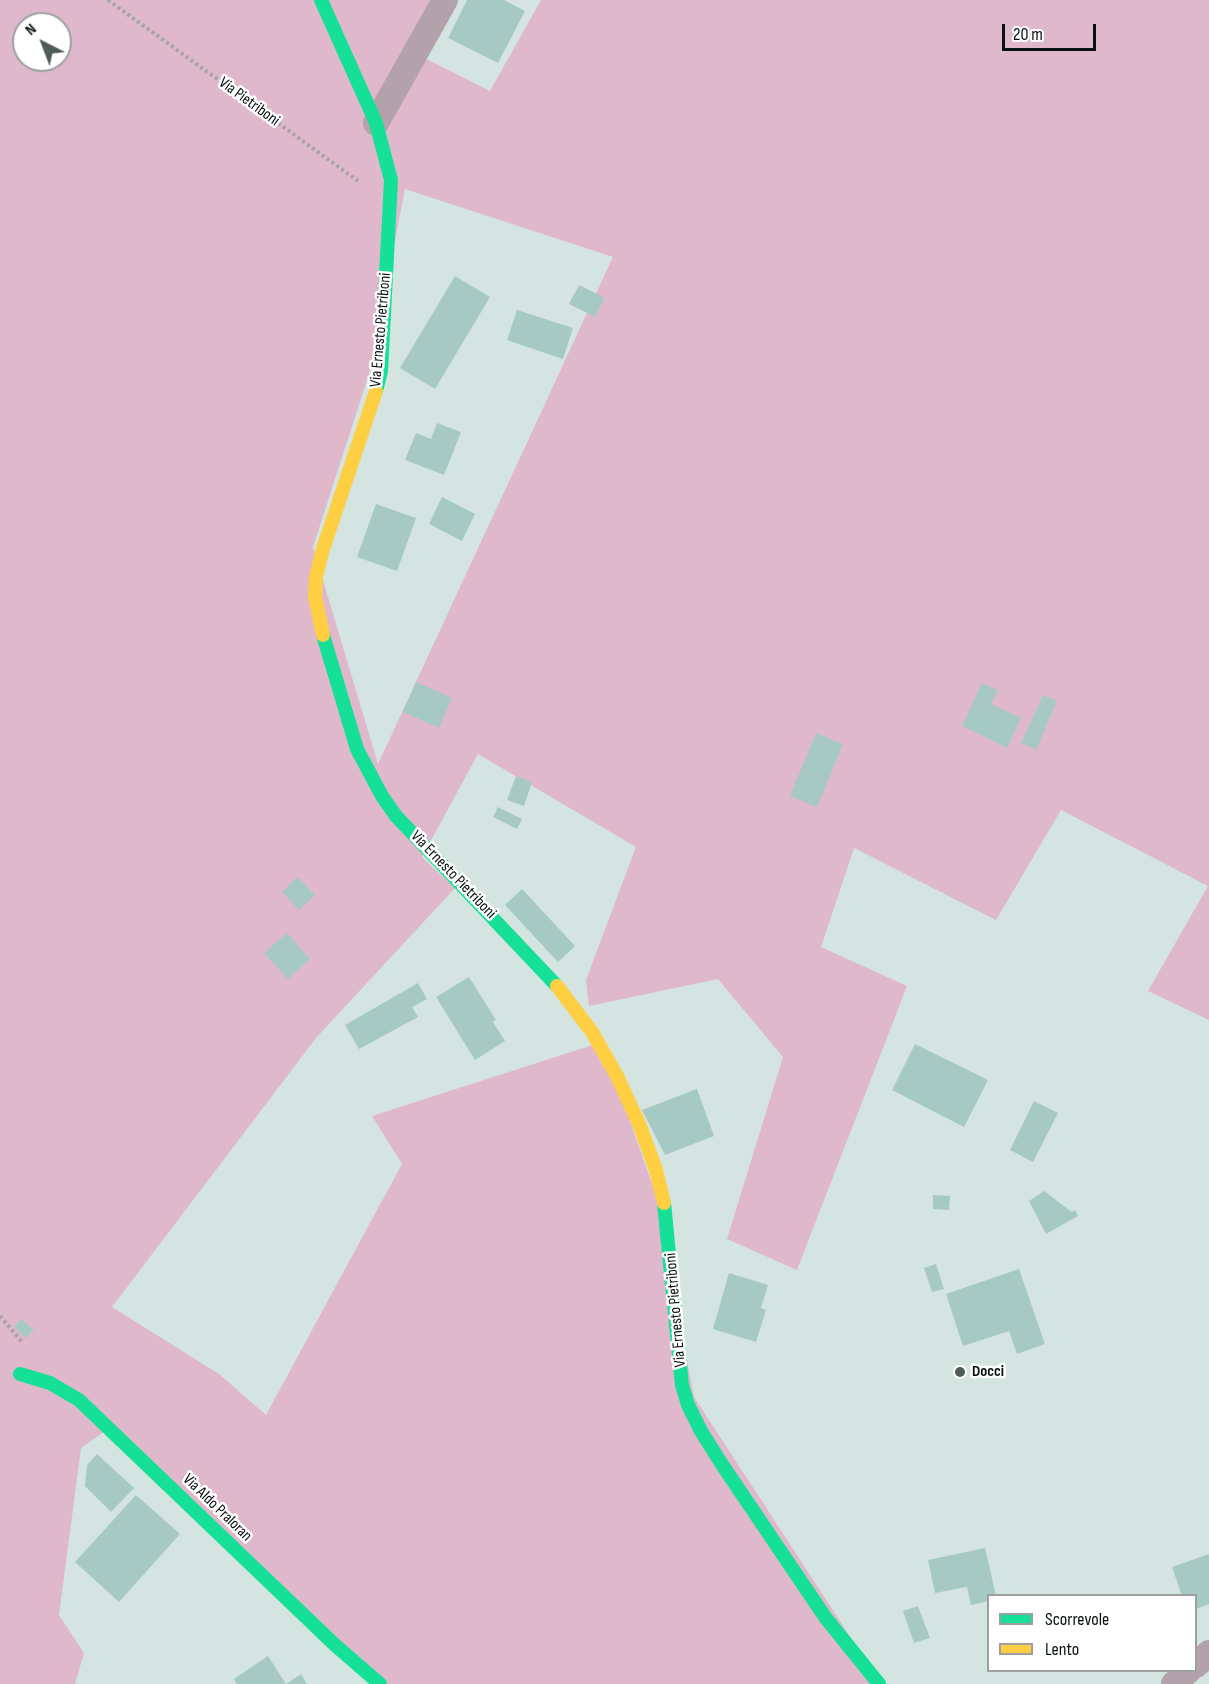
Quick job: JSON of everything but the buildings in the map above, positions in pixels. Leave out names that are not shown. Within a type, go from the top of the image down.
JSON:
[{"type":"street","name":"Via Ernesto Pietriboni","points":[[321,0],[376,123],[392,180],[381,371],[375,396],[322,552],[316,577],[315,597],[320,625],[357,748],[382,796],[396,816],[561,990],[592,1032],[617,1076],[640,1126],[656,1170],[666,1212],[682,1385],[688,1405],[721,1463],[819,1607],[879,1684]]},
{"type":"street","points":[[376,123],[445,0]]},
{"type":"street","name":"Via Aldo Praloran","points":[[20,1374],[50,1383],[80,1400],[335,1645],[380,1684]]},
{"type":"street","points":[[1197,1664],[1209,1653]]},
{"type":"street","points":[[1174,1684],[1188,1672]]},
{"type":"path","name":"Via Pietriboni","points":[[108,0],[390,205]]},
{"type":"shaded area","points":[[0,0],[430,0],[405,48],[490,91],[541,0],[1209,0],[1209,1020],[1148,991],[1208,886],[1061,810],[996,920],[854,848],[821,947],[907,986],[797,1270],[727,1239],[783,1057],[718,979],[589,1006],[586,980],[636,847],[478,754],[422,857],[455,888],[316,1038],[112,1307],[219,1374],[266,1415],[402,1164],[372,1116],[602,1042],[656,1195],[694,1397],[881,1684],[373,1684],[105,1431],[81,1448],[59,1615],[84,1653],[75,1684],[0,1684]],"holes":[[[405,189],[613,257],[378,764],[313,547],[369,374]]]},
{"type":"traffic: fast","points":[[321,0],[376,123],[391,180],[381,371],[376,391]]},
{"type":"traffic: fast","points":[[323,635],[357,749],[382,796],[396,816],[557,986]]},
{"type":"traffic: fast","points":[[664,1203],[682,1385],[688,1405],[721,1463],[825,1617],[879,1684]]},
{"type":"traffic: fast","points":[[20,1374],[50,1383],[79,1400],[335,1645],[380,1684]]},
{"type":"traffic: slow","points":[[323,635],[315,597],[316,577],[322,552],[376,391]]},
{"type":"traffic: slow","points":[[557,986],[592,1032],[617,1076],[640,1126],[656,1170],[664,1203]]},
{"type":"place","name":"Docci","points":[[960,1372]]}]
